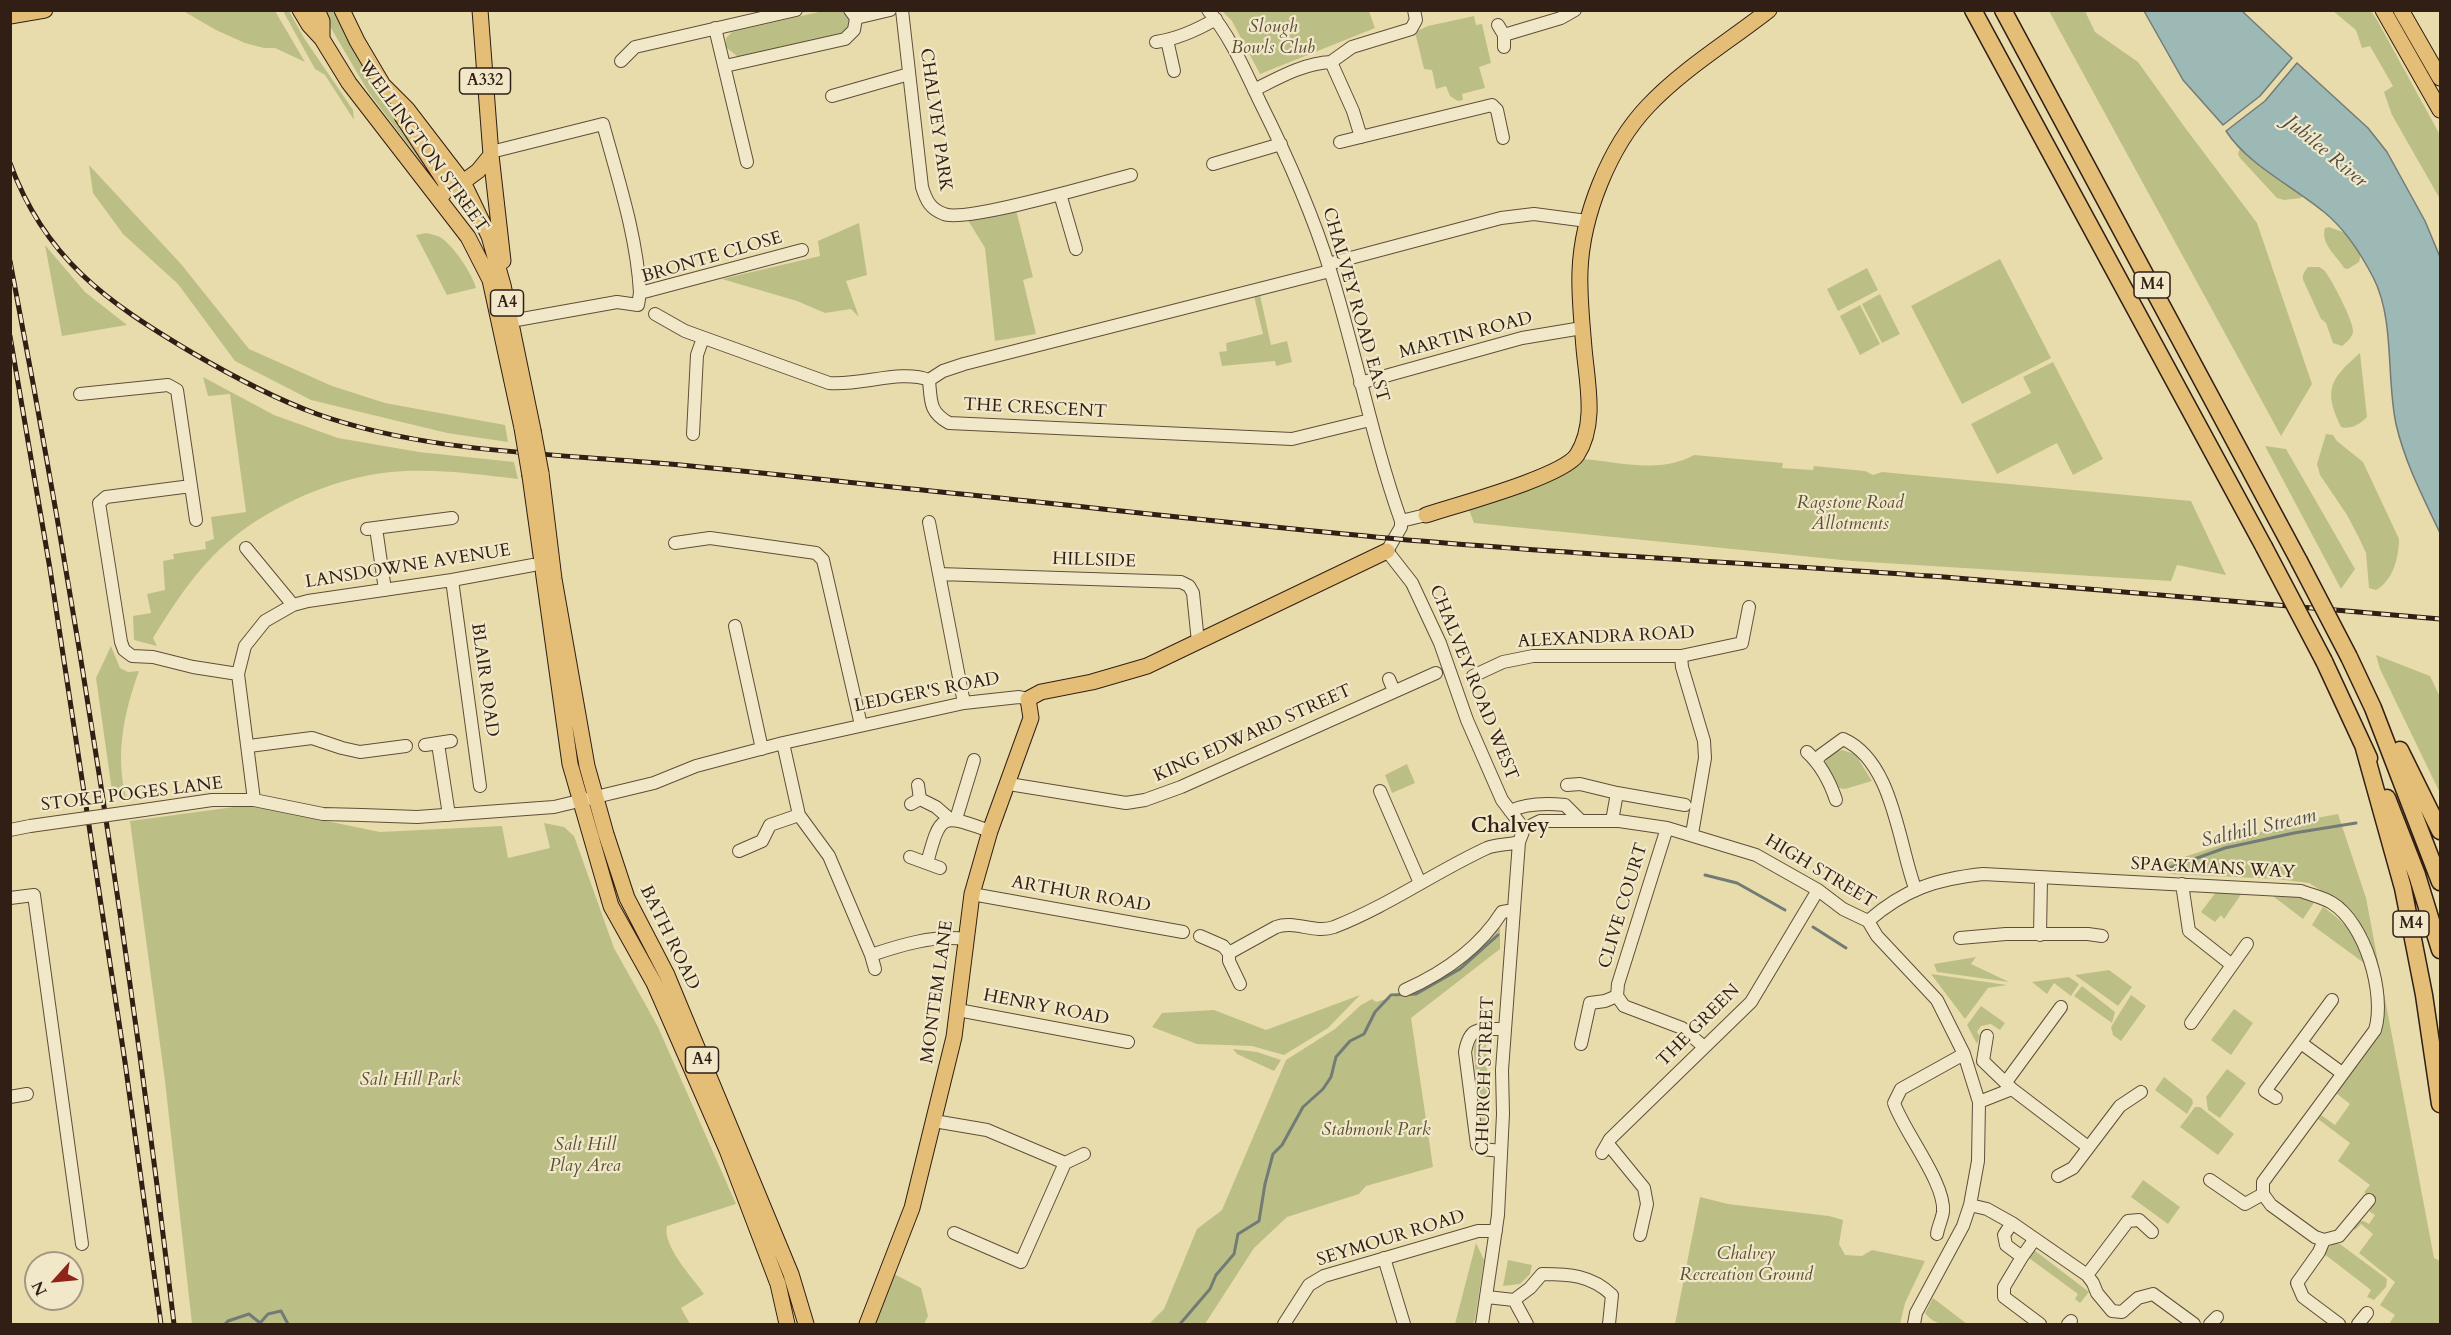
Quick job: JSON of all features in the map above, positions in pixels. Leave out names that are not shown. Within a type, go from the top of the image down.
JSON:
[{"type":"highway","name":"M4","points":[[1973,10],[2324,661],[2390,804],[2407,848],[2440,950]]},
{"type":"highway","name":"M4","points":[[2003,10],[2349,657],[2373,708],[2440,882]]},
{"type":"highway","name":"M4","points":[[2373,708],[2419,784],[2440,831]]},
{"type":"highway","name":"M4","points":[[2364,748],[2403,888],[2412,930],[2440,1104]]},
{"type":"main road","name":"WELLINGTON STREET","points":[[300,10],[309,25],[322,39],[349,83],[468,237],[490,280],[528,429]]},
{"type":"main road","points":[[317,10],[322,21],[322,39]]},
{"type":"main road","name":"WELLINGTON STREET","points":[[342,10],[382,85],[407,109],[463,182],[489,236],[512,321],[536,475],[542,560]]},
{"type":"main road","name":"A332","points":[[480,10],[491,154]]},
{"type":"main road","points":[[1426,515],[1547,474],[1571,461],[1576,455],[1586,437],[1590,411],[1582,328],[1580,271],[1587,221],[1607,168],[1634,122],[1671,84],[1769,10]]},
{"type":"main road","points":[[2383,10],[2440,110]]},
{"type":"main road","points":[[2401,10],[2440,78]]},
{"type":"main road","points":[[382,85],[445,182],[447,189],[439,199]]},
{"type":"main road","points":[[439,199],[478,171],[491,154]]},
{"type":"main road","points":[[491,154],[500,222],[503,285]]},
{"type":"main road","name":"LEDGER'S ROAD","points":[[1028,699],[1041,692],[1092,682],[1147,666],[1387,551]]},
{"type":"main road","name":"BATH ROAD","points":[[542,560],[587,766],[627,898],[667,975],[791,1274],[806,1324]]},
{"type":"main road","name":"BATH ROAD","points":[[542,560],[570,764],[579,802],[611,906],[654,983],[727,1150],[778,1284],[787,1324]]},
{"type":"main road","name":"MONTEM LANE","points":[[867,1324],[912,1208],[946,1071],[958,1010],[972,894],[990,831],[1009,784],[1031,718],[1028,699]]},
{"type":"street","points":[[621,62],[635,47],[796,10]]},
{"type":"street","points":[[725,66],[845,39],[854,30],[853,14],[890,10]]},
{"type":"street","name":"CHALVEY PARK","points":[[902,10],[922,187],[926,202],[933,208],[945,215],[963,216],[1131,175]]},
{"type":"street","points":[[1254,90],[1287,73],[1331,62],[1352,47],[1411,29],[1416,20],[1414,10]]},
{"type":"street","points":[[1502,36],[1561,18],[1575,10]]},
{"type":"street","points":[[1174,71],[1161,41],[1201,27],[1212,15]]},
{"type":"street","name":"CHALVEY ROAD EAST","points":[[1212,15],[1281,144],[1314,223],[1329,267],[1370,420],[1401,521]]},
{"type":"street","points":[[715,28],[746,162]]},
{"type":"street","points":[[1331,62],[1353,111],[1360,137]]},
{"type":"street","points":[[831,96],[909,74]]},
{"type":"street","points":[[1340,142],[1492,105],[1497,110],[1503,138]]},
{"type":"street","points":[[491,154],[603,124],[630,232],[639,277],[639,299]]},
{"type":"street","points":[[1213,164],[1281,144]]},
{"type":"street","points":[[1060,194],[1076,249]]},
{"type":"street","points":[[655,314],[684,331],[829,383],[844,384],[916,375],[928,380],[943,371],[964,364],[1329,267],[1501,218],[1534,214],[1587,221]]},
{"type":"street","name":"BRONTE CLOSE","points":[[512,321],[639,299],[802,250]]},
{"type":"street","name":"MARTIN ROAD","points":[[1360,383],[1522,338],[1582,328]]},
{"type":"street","points":[[693,434],[697,355],[703,338]]},
{"type":"street","name":"THE CRESCENT","points":[[928,380],[932,407],[937,417],[948,423],[1293,439],[1370,420]]},
{"type":"street","points":[[80,394],[168,385],[177,390],[196,520]]},
{"type":"street","points":[[191,486],[106,497],[99,504],[121,642],[124,650],[132,656],[153,657],[238,674]]},
{"type":"street","points":[[1387,551],[1401,527],[1401,521],[1426,515]]},
{"type":"street","points":[[385,590],[371,529],[452,518]]},
{"type":"street","points":[[929,522],[964,703]]},
{"type":"street","points":[[675,543],[710,538],[773,551],[816,554],[823,560],[861,725]]},
{"type":"street","points":[[246,548],[293,605]]},
{"type":"street","name":"CHALVEY ROAD WEST","points":[[1387,551],[1412,583],[1449,667],[1467,720],[1502,800],[1524,829]]},
{"type":"street","name":"LANSDOWNE AVENUE","points":[[254,800],[249,746],[238,674],[245,646],[265,621],[293,605],[308,601],[452,580],[542,560]]},
{"type":"street","name":"HILLSIDE","points":[[939,574],[1181,582],[1189,586],[1193,593],[1198,642]]},
{"type":"street","name":"BLAIR ROAD","points":[[452,580],[480,786]]},
{"type":"street","name":"ALEXANDRA ROAD","points":[[1473,676],[1503,662],[1533,656],[1681,656],[1742,643],[1747,629],[1749,607]]},
{"type":"street","points":[[735,626],[762,749]]},
{"type":"street","points":[[1681,656],[1682,667],[1704,741],[1705,759],[1692,834]]},
{"type":"street","name":"KING EDWARD STREET","points":[[1009,784],[1126,803],[1145,800],[1181,787],[1391,685],[1436,673]]},
{"type":"street","name":"LEDGER'S ROAD","points":[[579,802],[654,783],[696,766],[783,742],[964,703],[1019,696],[1028,699]]},
{"type":"street","points":[[249,746],[312,738],[360,752],[391,753],[405,746]]},
{"type":"street","points":[[1836,800],[1832,788],[1812,756],[1821,755],[1843,739],[1857,746],[1879,776],[1892,805],[1916,888]]},
{"type":"street","points":[[425,745],[451,741]]},
{"type":"street","points":[[783,742],[799,815],[829,856],[875,969]]},
{"type":"street","points":[[438,744],[449,814]]},
{"type":"street","points":[[954,820],[974,760]]},
{"type":"street","points":[[1579,797],[1574,784],[1685,805]]},
{"type":"street","points":[[918,785],[916,801],[936,807],[954,820],[990,831]]},
{"type":"street","points":[[1380,791],[1420,884]]},
{"type":"street","points":[[1612,821],[1617,793]]},
{"type":"street","name":"STOKE POGES LANE","points":[[10,830],[212,800],[254,800],[322,814],[417,817],[554,807],[579,802]]},
{"type":"street","points":[[1510,811],[1517,807],[1546,803],[1565,805],[1580,820]]},
{"type":"street","points":[[739,851],[762,841],[770,825],[799,815]]},
{"type":"street","points":[[927,863],[936,829],[944,822],[954,820]]},
{"type":"street","name":"HIGH STREET","points":[[1524,829],[1540,821],[1612,821],[1667,828],[1756,855],[1818,890],[1844,909],[1868,921],[1877,936],[1937,1000],[1964,1054],[1978,1102],[1978,1161],[1970,1205],[1963,1226],[1916,1313],[1914,1324]]},
{"type":"street","name":"CLIVE COURT","points":[[1667,828],[1618,984],[1617,996],[1624,1006],[1682,1028],[1703,1047]]},
{"type":"street","name":"CHURCH STREET","points":[[1482,1324],[1496,1231],[1501,1151],[1502,1070],[1519,842],[1524,829]]},
{"type":"street","points":[[1229,953],[1283,924],[1313,930],[1332,927],[1488,848],[1519,842]]},
{"type":"street","points":[[910,857],[940,868]]},
{"type":"street","name":"SPACKMANS WAY","points":[[1868,921],[1881,909],[1916,888],[1949,878],[1983,874],[2301,891],[2332,903],[2353,923],[2365,946],[2379,1016],[2375,1030],[2263,1182],[2263,1194]]},
{"type":"street","points":[[2040,935],[2041,878]]},
{"type":"street","points":[[2182,884],[2189,931],[2232,965]]},
{"type":"street","name":"THE GREEN","points":[[1640,1236],[1647,1204],[1644,1188],[1605,1148],[1610,1139],[1751,1002],[1818,890]]},
{"type":"street","name":"ARTHUR ROAD","points":[[972,894],[1183,932]]},
{"type":"street","points":[[10,898],[33,895],[82,1244]]},
{"type":"street","points":[[1405,990],[1430,978],[1458,958],[1491,929],[1502,912],[1514,910]]},
{"type":"street","points":[[1960,938],[2006,934],[2102,936]]},
{"type":"street","points":[[1200,936],[1223,946],[1229,953],[1229,961],[1239,984]]},
{"type":"street","points":[[871,955],[901,945],[949,938],[965,939]]},
{"type":"street","points":[[2191,1023],[2247,944]]},
{"type":"street","name":"CLIVE COURT","points":[[1581,1044],[1590,1003],[1605,1001],[1617,996]]},
{"type":"street","points":[[2276,1098],[2265,1091],[2332,1000]]},
{"type":"street","points":[[1978,1102],[2009,1086],[2061,1007]]},
{"type":"street","name":"HENRY ROAD","points":[[958,1010],[1128,1042]]},
{"type":"street","points":[[1501,1151],[1482,1149],[1477,1145],[1465,1052],[1467,1038],[1473,1032],[1485,1028],[1505,1029]]},
{"type":"street","points":[[1987,1036],[1983,1061],[2009,1086],[2088,1147]]},
{"type":"street","points":[[2301,1043],[2342,1073]]},
{"type":"street","points":[[1936,1234],[1943,1210],[1935,1178],[1893,1103],[1901,1089],[1964,1054]]},
{"type":"street","points":[[2058,1176],[2073,1168],[2120,1106],[2141,1092]]},
{"type":"street","points":[[10,1097],[27,1094]]},
{"type":"street","points":[[933,1121],[987,1130],[1065,1163]]},
{"type":"street","points":[[954,1233],[1021,1262],[1065,1163],[1084,1154]]},
{"type":"street","points":[[2210,1180],[2245,1204],[2263,1194],[2271,1205],[2315,1237],[2324,1240],[2339,1236],[2369,1200]]},
{"type":"street","points":[[1970,1205],[1987,1209],[2012,1223],[2087,1275],[2097,1293],[2112,1311],[2122,1312],[2138,1298],[2153,1294],[2194,1324]]},
{"type":"street","points":[[2087,1275],[2128,1221],[2139,1220],[2152,1232]]},
{"type":"street","points":[[2012,1223],[2004,1235],[2006,1245],[2022,1257]]},
{"type":"street","name":"SEYMOUR ROAD","points":[[1284,1324],[1309,1285],[1324,1276],[1479,1231],[1496,1231]]},
{"type":"street","points":[[2034,1240],[2004,1287],[2004,1297],[2040,1324]]},
{"type":"street","points":[[2324,1240],[2319,1252],[2297,1283],[2303,1297],[2339,1324]]},
{"type":"street","points":[[1384,1258],[1404,1324]]},
{"type":"street","points":[[1487,1297],[1514,1300],[1530,1288],[1542,1274],[1571,1274],[1599,1283],[1612,1295],[1609,1324]]},
{"type":"street","points":[[1514,1300],[1527,1324]]},
{"type":"street","points":[[2358,1324],[2367,1313]]},
{"type":"green space","points":[[275,11],[305,62],[275,48],[264,48],[245,43],[185,12]]},
{"type":"green space","points":[[283,11],[289,11],[304,38],[353,110],[354,120],[325,75],[315,69]]},
{"type":"green space","points":[[321,11],[337,11],[386,98],[430,164],[425,167],[369,93]]},
{"type":"green space","points":[[823,11],[844,12],[849,20],[849,27],[842,33],[739,58],[726,47],[726,38],[732,32]]},
{"type":"green space","name":"Slough Bowls Club","points":[[1222,11],[1369,11],[1375,28],[1260,74],[1232,21]]},
{"type":"green space","points":[[2049,11],[2085,11],[2095,32],[2138,62],[2257,223],[2312,384],[2281,436]]},
{"type":"green space","points":[[2333,11],[2371,11],[2377,20],[2440,135],[2440,199],[2392,115],[2384,92],[2393,86],[2370,46],[2362,48],[2356,30]]},
{"type":"green space","points":[[1474,16],[1476,25],[1482,24],[1491,63],[1479,67],[1485,88],[1462,94],[1463,100],[1458,101],[1450,96],[1446,86],[1436,89],[1432,70],[1424,69],[1415,32],[1428,26]]},
{"type":"green space","points":[[2240,148],[2303,195],[2301,198],[2284,200],[2277,198],[2240,158],[2238,154]]},
{"type":"green space","points":[[89,165],[181,264],[249,349],[332,386],[385,403],[505,425],[508,442],[447,433],[311,400],[235,361],[178,284],[123,234],[93,193]]},
{"type":"green space","points":[[1016,210],[1033,277],[1023,280],[1036,334],[995,341],[985,248],[966,217]]},
{"type":"green space","points":[[859,223],[867,275],[846,281],[859,317],[851,309],[825,313],[797,301],[722,279],[820,256],[818,241]]},
{"type":"green space","points":[[2329,227],[2346,233],[2361,254],[2359,262],[2348,269],[2344,268],[2327,245],[2324,234],[2325,228]]},
{"type":"green space","points":[[426,233],[440,237],[451,246],[466,267],[476,288],[447,295],[416,235]]},
{"type":"green space","points":[[45,245],[85,292],[127,325],[62,336]]},
{"type":"green space","points":[[2000,259],[2051,358],[1962,404],[1911,306]]},
{"type":"green space","points":[[2308,267],[2319,267],[2324,270],[2346,309],[2353,333],[2342,346],[2333,343],[2326,323],[2321,319],[2304,282],[2303,274]]},
{"type":"green space","points":[[1867,268],[1878,290],[1838,311],[1827,289]]},
{"type":"green space","points":[[1880,294],[1900,334],[1882,343],[1862,304]]},
{"type":"green space","points":[[1260,295],[1271,345],[1287,341],[1292,362],[1276,366],[1275,361],[1222,366],[1219,352],[1227,351],[1226,343],[1263,334],[1254,296]]},
{"type":"green space","points":[[1860,305],[1880,344],[1860,355],[1840,316]]},
{"type":"green space","points":[[2360,353],[2367,417],[2355,426],[2341,427],[2332,403],[2333,386],[2342,370]]},
{"type":"green space","points":[[2053,362],[2103,459],[2073,475],[2057,443],[1997,474],[1971,424],[2031,393],[2023,377]]},
{"type":"green space","points":[[203,377],[274,415],[338,438],[419,452],[514,462],[518,479],[454,472],[391,472],[343,481],[294,500],[249,526],[212,557],[159,627],[153,638],[157,646],[134,640],[133,616],[151,613],[147,594],[165,590],[163,561],[174,559],[173,554],[206,549],[205,542],[214,539],[211,517],[246,512],[230,394],[208,396]]},
{"type":"green space","points":[[2326,434],[2333,435],[2363,462],[2399,539],[2398,553],[2391,575],[2376,590],[2369,588],[2366,553],[2359,538],[2347,515],[2320,475],[2317,464]]},
{"type":"green space","points":[[2265,446],[2286,449],[2355,569],[2341,589]]},
{"type":"green space","name":"Ragstone Road Allotments","points":[[1694,455],[1783,463],[1782,468],[1813,470],[1814,466],[1865,471],[1873,475],[1882,472],[2191,501],[2226,575],[2177,565],[2171,581],[1852,561],[1474,523],[1469,510],[1559,477],[1583,459],[1654,465],[1681,461]]},
{"type":"green space","points":[[111,646],[120,668],[128,672],[139,671],[125,718],[121,749],[126,797],[113,798],[96,678]]},
{"type":"green space","points":[[2376,655],[2430,676],[2440,697],[2440,793],[2380,669]]},
{"type":"green space","points":[[1842,750],[1855,754],[1872,781],[1845,789],[1839,788],[1825,764],[1829,756]]},
{"type":"green space","points":[[1407,764],[1415,783],[1392,793],[1385,775]]},
{"type":"green space","name":"Salt Hill Park","points":[[249,805],[380,832],[502,826],[508,858],[550,848],[544,823],[564,827],[574,836],[614,948],[658,1027],[736,1204],[667,1226],[669,1243],[686,1271],[704,1294],[681,1308],[690,1324],[192,1324],[165,1081],[130,821]]},
{"type":"green space","points":[[2338,814],[2366,898],[2434,1258],[2440,1261],[2440,1324],[2389,1324],[2395,1315],[2380,1305],[2395,1282],[2359,1253],[2373,1234],[2361,1224],[2355,1230],[2353,1228],[2359,1221],[2369,1224],[2375,1215],[2370,1212],[2369,1207],[2374,1201],[2364,1192],[2370,1185],[2338,1161],[2350,1143],[2318,1119],[2321,1115],[2335,1125],[2350,1104],[2336,1093],[2331,1100],[2328,1098],[2383,1025],[2379,985],[2368,936],[2344,905],[2309,883],[2277,879],[2170,874],[2163,864],[2284,824]]},
{"type":"green space","points":[[2216,892],[2242,893],[2224,919],[2221,915],[2215,922],[2201,912]]},
{"type":"green space","points":[[2269,893],[2292,894],[2315,901],[2303,919]]},
{"type":"green space","points":[[2323,907],[2350,931],[2364,963],[2312,925]]},
{"type":"green space","name":"Stabmonk Park","points":[[1500,928],[1500,949],[1411,1018],[1433,1167],[1366,1186],[1359,1194],[1287,1217],[1254,1248],[1205,1324],[1149,1324],[1164,1309],[1197,1229],[1222,1210],[1286,1060],[1335,1029],[1361,1005],[1372,999],[1376,1002],[1423,988]]},
{"type":"green space","points":[[1976,957],[1971,964],[2009,982],[1937,972],[1934,964]]},
{"type":"green space","points":[[2109,970],[2132,987],[2118,1006],[2075,975]]},
{"type":"green space","points":[[1931,974],[2007,985],[1988,988],[1965,1019]]},
{"type":"green space","points":[[2069,977],[2079,984],[2071,996],[2054,983],[2047,994],[2032,982]]},
{"type":"green space","points":[[2082,986],[2115,1012],[2112,1023],[2074,996]]},
{"type":"green space","points":[[1360,995],[1328,1028],[1284,1055],[1252,1046],[1197,1044],[1152,1027],[1162,1013],[1214,1010],[1266,1030]]},
{"type":"green space","points":[[2131,995],[2146,1006],[2121,1041],[2113,1035],[2111,1027]]},
{"type":"green space","points":[[1981,1006],[2005,1023],[2000,1030],[1991,1024],[1981,1026],[1977,1032],[1980,1036],[1977,1044],[1967,1025]]},
{"type":"green space","points":[[2234,1009],[2253,1023],[2231,1055],[2211,1040]]},
{"type":"green space","points":[[1485,1035],[1488,1099],[1485,1100],[1486,1130],[1481,1135],[1473,1041],[1474,1036]]},
{"type":"green space","points":[[1233,1049],[1257,1052],[1281,1060],[1274,1071],[1237,1054]]},
{"type":"green space","points":[[2227,1069],[2246,1083],[2220,1118],[2208,1110],[2206,1097]]},
{"type":"green space","points":[[2164,1077],[2192,1099],[2193,1103],[2187,1114],[2155,1090]]},
{"type":"green space","points":[[2195,1107],[2200,1107],[2234,1134],[2218,1155],[2180,1127]]},
{"type":"green space","points":[[2143,1180],[2180,1207],[2168,1224],[2131,1197]]},
{"type":"green space","name":"Chalvey Recreation Ground","points":[[1700,1197],[1728,1204],[1829,1216],[1843,1220],[1839,1244],[1845,1255],[1862,1256],[1872,1250],[1925,1261],[1905,1303],[1900,1324],[1675,1324]]},
{"type":"green space","points":[[1476,1243],[1484,1260],[1475,1319],[1473,1324],[1455,1324]]},
{"type":"green space","points":[[2333,1243],[2340,1244],[2387,1279],[2386,1287],[2374,1300],[2367,1297],[2371,1290],[2323,1253]]},
{"type":"green space","points":[[2034,1250],[2089,1292],[2080,1303],[2075,1299],[2078,1294],[2029,1258],[2028,1255]]},
{"type":"green space","points":[[1508,1260],[1532,1265],[1530,1274],[1520,1284],[1503,1286]]},
{"type":"green space","points":[[894,1274],[921,1288],[928,1316],[924,1324],[874,1324]]},
{"type":"green space","points":[[1933,1298],[1967,1324],[1944,1324],[1929,1318],[1925,1313]]},
{"type":"water","points":[[2144,11],[2242,11],[2292,58],[2260,96],[2223,125],[2183,80]]},
{"type":"water","name":"Jubilee River","points":[[2297,63],[2368,128],[2387,152],[2425,221],[2440,257],[2440,533],[2409,466],[2396,424],[2387,330],[2380,293],[2373,277],[2352,242],[2331,218],[2259,165],[2235,143],[2226,131],[2265,101]]},
{"type":"waterway","name":"Salthill Stream","points":[[2169,868],[2225,848],[2356,823]]},
{"type":"waterway","name":"Salthill Stream","points":[[1705,875],[1737,883],[1785,910]]},
{"type":"waterway","name":"Salthill Stream","points":[[1813,927],[1846,948]]},
{"type":"waterway","name":"Salthill Stream","points":[[1180,1324],[1210,1289],[1216,1275],[1234,1254],[1238,1234],[1259,1221],[1273,1154],[1282,1145],[1303,1107],[1323,1089],[1331,1077],[1336,1057],[1350,1041],[1364,1034],[1375,1012],[1391,995],[1416,994],[1460,969],[1498,935]]},
{"type":"waterway","name":"Salthill Stream","points":[[225,1324],[249,1314],[260,1323],[268,1314],[281,1311],[288,1324]]},
{"type":"railway","points":[[10,163],[24,197],[41,226],[61,252],[82,275],[132,315],[206,361],[269,394],[317,414],[397,436],[521,453],[712,468],[1421,541],[1944,577],[2440,619]]},
{"type":"railway","points":[[10,261],[35,393],[102,791],[140,1057],[174,1324]]},
{"type":"railway","points":[[10,336],[50,569],[125,1062],[161,1324]]},
{"type":"district","name":"Chalvey","points":[[1510,827]]},
{"type":"park label","name":"Salt Hill Play Area","points":[[585,1156]]}]
